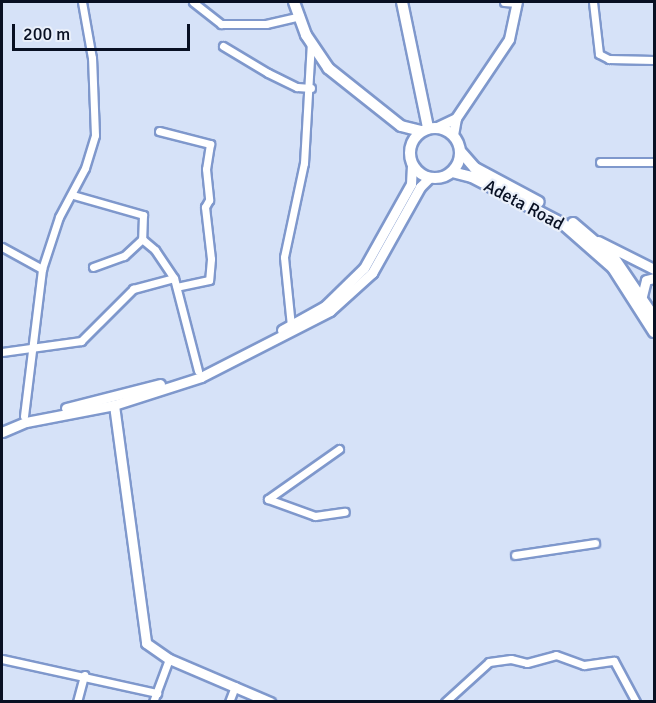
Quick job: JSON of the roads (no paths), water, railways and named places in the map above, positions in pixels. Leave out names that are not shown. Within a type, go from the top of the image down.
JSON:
[{"type":"main road","points":[[294,2],[312,42],[328,68],[401,126],[410,146],[412,165],[429,178],[452,172],[461,152],[453,135],[429,129],[401,126]]},
{"type":"main road","points":[[402,2],[429,129]]},
{"type":"main road","points":[[410,146],[429,129]]},
{"type":"main road","name":"Adeta Road","points":[[461,152],[475,168],[595,239],[642,296],[654,317]]},
{"type":"main road","name":"Adeta Road","points":[[452,172],[472,177],[563,224],[613,268],[654,332]]},
{"type":"street","points":[[24,416],[42,269],[59,217],[86,168],[96,124],[92,58],[82,2]]},
{"type":"street","points":[[193,2],[204,5],[221,24],[266,24],[300,16]]},
{"type":"street","points":[[453,135],[456,118],[509,39],[517,2],[504,2]]},
{"type":"street","points":[[593,2],[599,54],[609,59],[654,60]]},
{"type":"street","points":[[291,326],[284,257],[304,163],[311,88],[312,42]]},
{"type":"street","points":[[223,46],[268,73],[297,87],[311,88]]},
{"type":"street","points":[[429,129],[456,118]]},
{"type":"street","points":[[159,131],[210,144],[206,169],[209,200],[205,207],[211,259],[209,280],[177,287]]},
{"type":"street","points":[[600,162],[654,162]]},
{"type":"street","points":[[2,432],[26,422],[114,405],[201,377],[305,321],[325,306],[364,268],[411,184],[412,165]]},
{"type":"street","points":[[2,426],[24,416],[112,399],[198,371],[291,326],[330,311],[372,273],[420,187],[429,178]]},
{"type":"street","points":[[73,195],[143,215],[142,239],[124,256],[93,267]]},
{"type":"street","points":[[142,239],[155,250],[174,278],[198,371]]},
{"type":"street","points":[[595,239],[652,266]]},
{"type":"street","points":[[2,247],[42,269]]},
{"type":"street","points":[[2,352],[81,341],[133,289],[174,278]]},
{"type":"street","points":[[642,296],[646,280],[654,278]]},
{"type":"street","points":[[114,405],[144,636],[149,647],[169,659],[270,702]]},
{"type":"street","points":[[339,449],[268,499],[315,516],[345,512]]},
{"type":"street","points":[[515,555],[595,543]]},
{"type":"street","points":[[445,702],[489,662],[511,659],[527,663],[556,655],[584,665],[614,661],[636,702]]},
{"type":"street","points":[[153,702],[169,659]]},
{"type":"street","points":[[2,660],[84,675],[157,693]]},
{"type":"street","points":[[77,702],[84,675]]},
{"type":"street","points":[[229,702],[235,686]]}]
